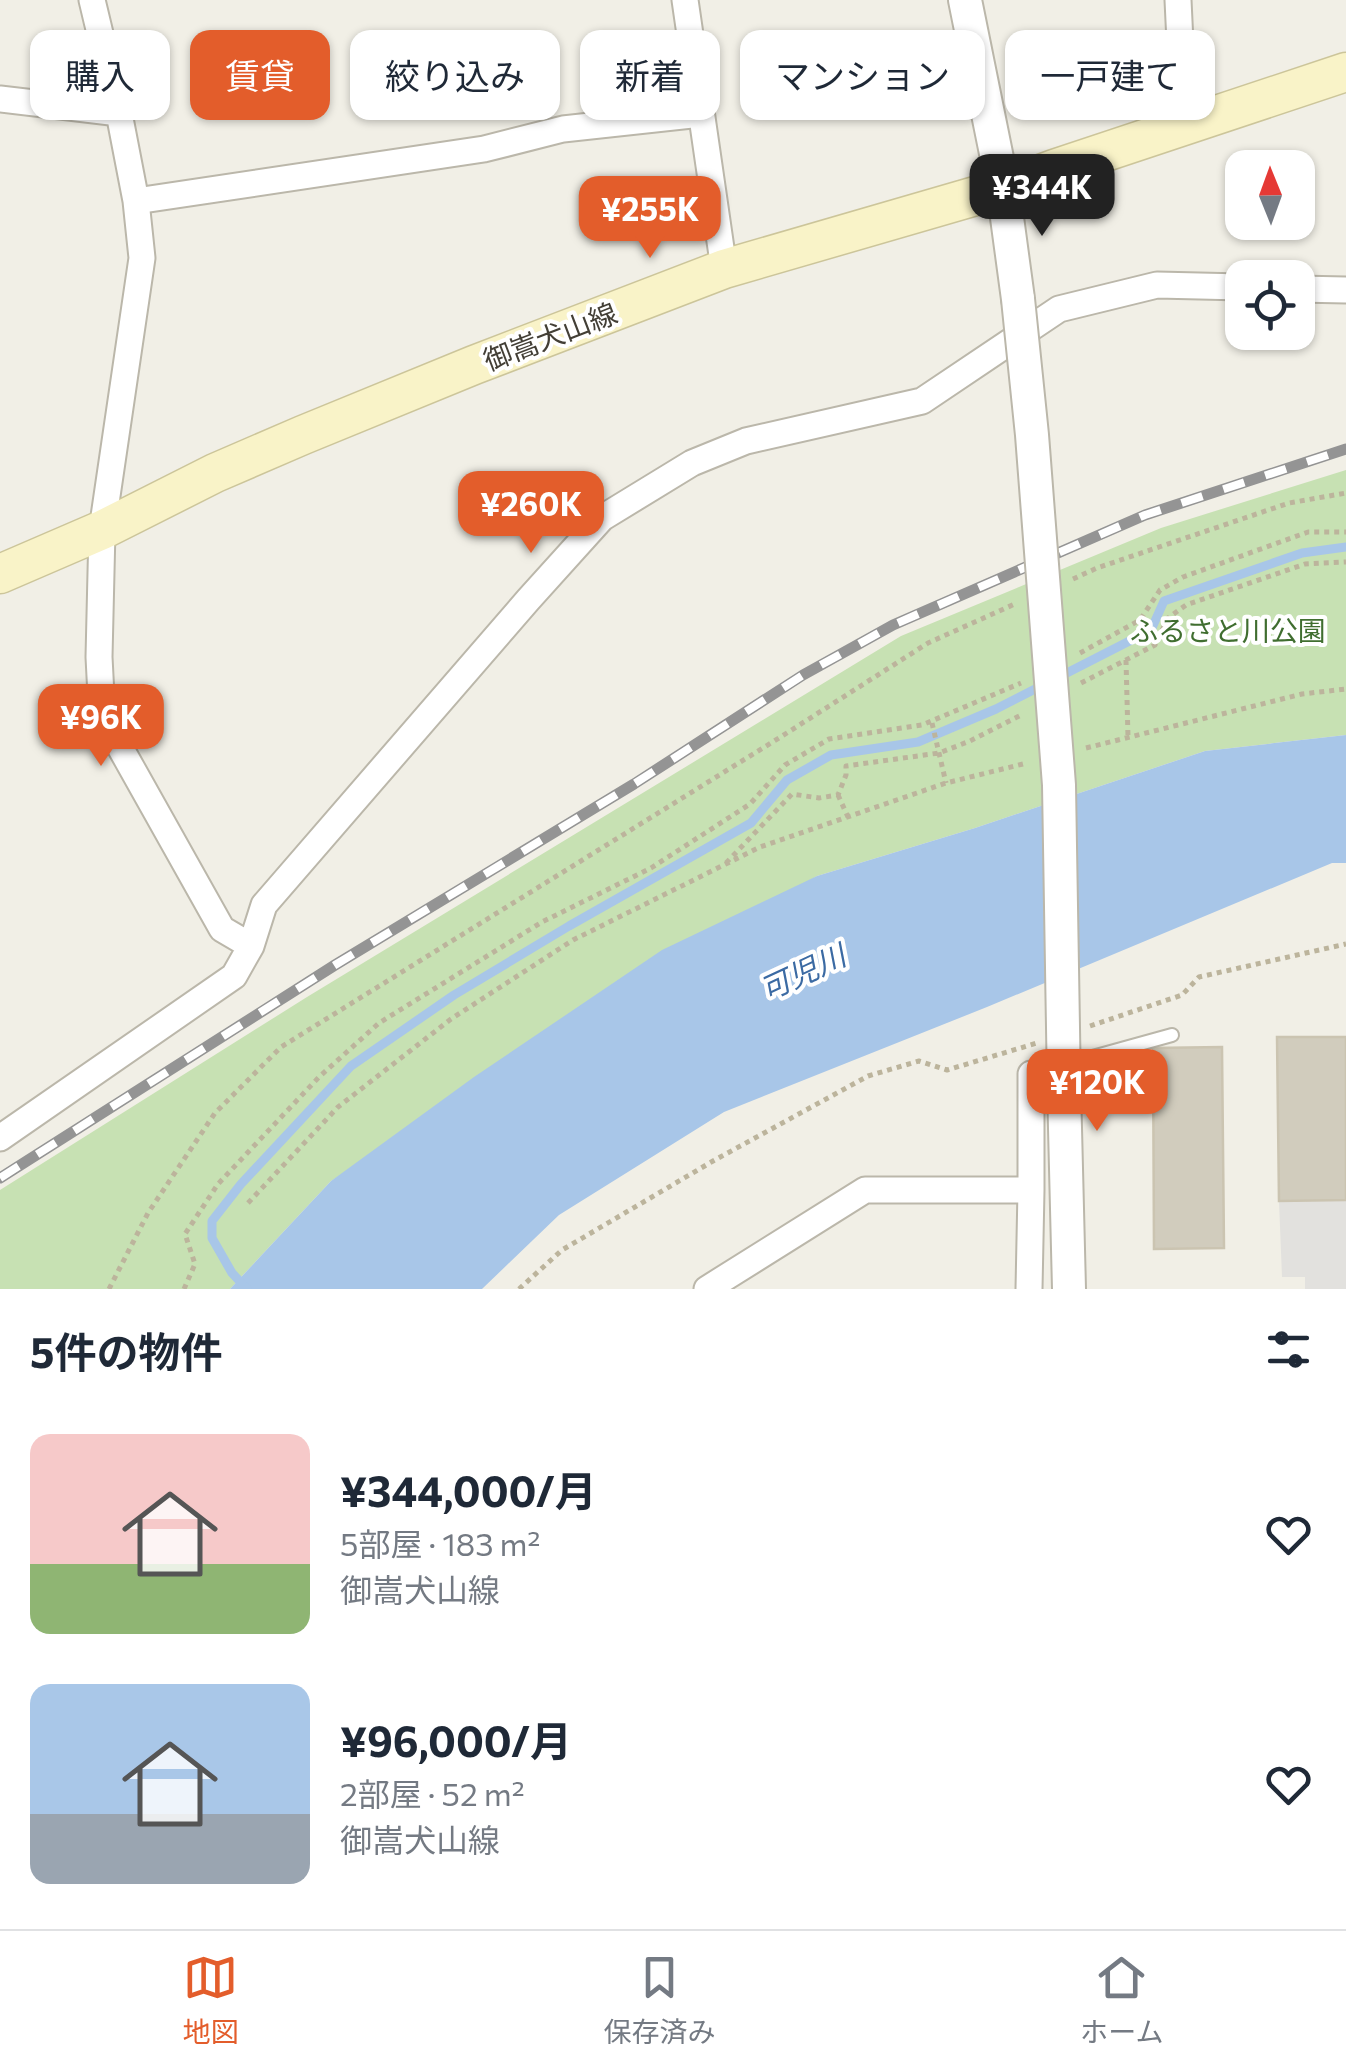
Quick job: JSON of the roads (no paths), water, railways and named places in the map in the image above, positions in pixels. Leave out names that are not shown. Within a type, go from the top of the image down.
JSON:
[{"type":"main road","name":"御嵩犬山線","points":[[0,574],[302,435],[474,364],[724,269],[1002,188],[1346,72]]},
{"type":"street","points":[[92,0],[99,30]]},
{"type":"street","points":[[684,0],[688,30]]},
{"type":"street","points":[[965,0],[1002,188],[1032,435],[1059,785],[1069,1289]]},
{"type":"street","points":[[1178,0],[1184,127]]},
{"type":"street","points":[[0,99],[30,103]]},
{"type":"street","points":[[120,120],[136,200],[142,258],[102,530],[102,715],[222,929],[251,946]]},
{"type":"street","points":[[136,200],[484,149],[562,129],[645,120]]},
{"type":"street","points":[[702,120],[724,269]]},
{"type":"street","points":[[0,1138],[234,976],[251,946],[264,904],[602,518],[692,463],[746,441],[922,401],[1060,309],[1157,285],[1225,287]]},
{"type":"street","points":[[1315,289],[1346,290]]},
{"type":"street","points":[[1029,1289],[1031,1074]]},
{"type":"street","points":[[707,1289],[864,1190],[1030,1190]]},
{"type":"lane","points":[[1031,1074],[1172,1035]]},
{"type":"water","name":"可児川","points":[[1346,735],[1346,863],[1332,863],[724,1112],[559,1215],[482,1289],[230,1289],[331,1181],[474,1077],[662,950],[817,876],[1205,751]]},
{"type":"waterway","points":[[1057,678],[1151,630],[1164,601],[1302,553],[1346,547]]},
{"type":"waterway","points":[[247,1289],[232,1273],[212,1238],[212,1221],[241,1184],[351,1066],[454,995],[751,823],[787,780],[831,755],[918,742],[1043,685]]},
{"type":"railway","points":[[0,1178],[803,675],[893,625],[1145,515],[1346,449]]},
{"type":"park label","name":"ふるさと川公園","points":[[1228,630]]}]
